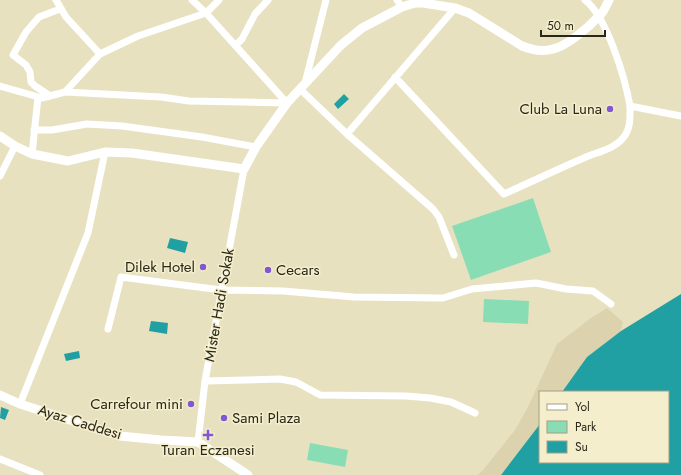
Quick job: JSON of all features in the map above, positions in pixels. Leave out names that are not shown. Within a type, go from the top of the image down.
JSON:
[{"type":"street","points":[[56,0],[66,17],[100,54]]},
{"type":"street","points":[[192,0],[206,13],[288,103]]},
{"type":"street","points":[[65,92],[100,54],[138,36],[206,13],[219,0]]},
{"type":"street","points":[[236,46],[242,39],[255,14],[268,0]]},
{"type":"street","points":[[303,87],[326,0]]},
{"type":"street","points":[[395,77],[504,194],[608,149],[622,139],[627,133],[630,124],[630,106],[626,85],[607,33],[599,16],[591,5],[585,0]]},
{"type":"street","points":[[0,136],[15,146],[32,154],[68,161],[105,152],[132,152],[244,169],[256,147],[288,103],[340,45],[362,28],[399,4],[423,3],[455,8],[469,13],[522,46],[531,50],[544,51],[562,46],[580,33],[606,8],[608,0]]},
{"type":"street","points":[[347,134],[455,8]]},
{"type":"street","points":[[50,96],[31,82],[30,72],[26,65],[13,55],[26,32],[39,17],[60,9]]},
{"type":"street","points":[[0,86],[42,98],[65,92],[161,97],[189,101],[288,103]]},
{"type":"street","points":[[303,87],[347,134],[433,209],[439,217],[454,255]]},
{"type":"street","points":[[32,154],[38,97]]},
{"type":"street","points":[[630,106],[681,116]]},
{"type":"street","points":[[34,130],[52,130],[87,124],[122,126],[202,137],[256,147]]},
{"type":"street","points":[[0,176],[15,146]]},
{"type":"street","points":[[20,404],[88,233],[105,152]]},
{"type":"street","name":"Mister Hadi Sokak","points":[[198,442],[205,381],[244,169]]},
{"type":"street","points":[[108,329],[121,277],[221,290],[283,291],[326,296],[354,297],[443,298],[472,289],[536,283],[566,290],[593,291],[611,304]]},
{"type":"street","points":[[205,381],[280,379],[296,382],[320,394],[430,398],[451,402],[474,413]]},
{"type":"street","name":"Ayaz Caddesi","points":[[0,395],[20,404],[120,436],[198,442]]},
{"type":"street","points":[[198,442],[248,475]]},
{"type":"street","points":[[0,459],[40,475]]},
{"type":"green space","points":[[533,198],[551,252],[471,280],[452,226]]},
{"type":"green space","points":[[484,299],[529,301],[528,324],[483,322]]},
{"type":"green space","points":[[310,443],[348,450],[345,467],[307,460]]},
{"type":"sand","points":[[607,308],[623,322],[621,331],[587,357],[563,391],[539,391],[539,425],[501,475],[478,475],[515,430],[527,409],[557,344],[591,318]]},
{"type":"water","points":[[344,94],[349,99],[338,109],[334,104]]},
{"type":"water","points":[[170,238],[188,242],[185,253],[167,248]]},
{"type":"water","points":[[681,294],[681,475],[501,475],[539,425],[539,463],[669,463],[669,391],[563,391],[587,357],[621,331]]},
{"type":"water","points":[[151,321],[168,323],[167,334],[149,331]]},
{"type":"water","points":[[79,351],[80,358],[66,361],[64,354]]},
{"type":"water","points":[[1,407],[9,410],[5,420],[0,418]]},
{"type":"place","name":"Club La Luna","points":[[610,109]]},
{"type":"place","name":"Dilek Hotel","points":[[203,267]]},
{"type":"place","name":"Cecars","points":[[268,270]]},
{"type":"place","name":"Carrefour mini","points":[[191,404]]},
{"type":"place","name":"Sami Plaza","points":[[224,418]]},
{"type":"place","name":"Turan Eczanesi","points":[[208,435]]}]
